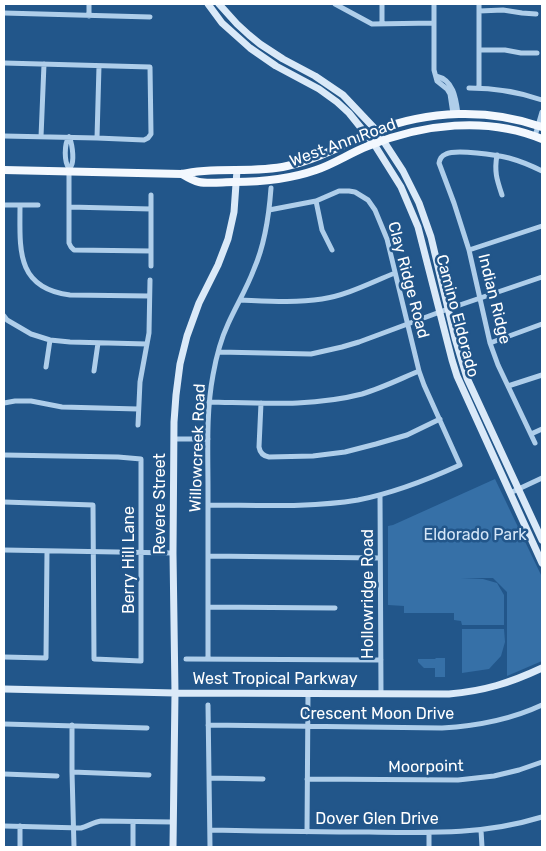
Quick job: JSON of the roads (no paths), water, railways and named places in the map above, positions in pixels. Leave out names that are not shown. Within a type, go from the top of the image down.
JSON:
[{"type":"main road","points":[[208,4],[222,22],[242,42],[264,58],[290,73],[302,74],[315,81],[327,84]]},
{"type":"main road","points":[[219,4],[249,36],[272,52],[327,84]]},
{"type":"main road","points":[[264,58],[271,58],[288,67],[293,64]]},
{"type":"main road","name":"Camino Eldorado","points":[[290,73],[326,94],[349,114],[368,135],[394,175],[407,200],[423,242],[457,376],[542,562]]},
{"type":"main road","name":"Camino Eldorado","points":[[327,84],[347,99],[384,140],[403,171],[419,203],[435,252],[456,344],[467,378],[542,540]]},
{"type":"main road","name":"West Ann Road","points":[[4,170],[182,174],[197,171],[271,169],[302,162],[377,131],[414,120],[455,114],[482,114],[515,119],[540,126]]},
{"type":"main road","name":"West Ann Road","points":[[182,174],[199,182],[269,181],[304,174],[384,140],[433,128],[472,125],[500,128],[538,138]]},
{"type":"main road","name":"Revere Street","points":[[173,847],[175,693],[173,553],[176,395],[183,349],[199,303],[228,239],[234,212],[237,170]]},
{"type":"main road","name":"West Tropical Parkway","points":[[4,689],[175,693],[449,694],[468,693],[498,686],[542,668]]},
{"type":"street","points":[[89,4],[89,16]]},
{"type":"street","points":[[335,4],[372,24],[434,23]]},
{"type":"street","points":[[382,4],[382,24]]},
{"type":"street","points":[[434,4],[434,70],[436,76],[445,80],[453,89],[455,114]]},
{"type":"street","points":[[479,4],[479,88]]},
{"type":"street","points":[[479,11],[503,10],[536,14]]},
{"type":"street","points":[[4,13],[150,17]]},
{"type":"street","points":[[479,50],[537,53]]},
{"type":"street","points":[[4,63],[150,67],[151,134],[144,140],[4,136]]},
{"type":"street","points":[[41,137],[44,64]]},
{"type":"street","points":[[97,138],[99,66]]},
{"type":"street","points":[[469,88],[504,91],[528,95],[542,100]]},
{"type":"street","points":[[538,138],[542,112]]},
{"type":"street","points":[[69,137],[66,141],[65,164],[69,170],[69,243],[71,247],[74,250],[151,251]]},
{"type":"street","name":"Indian Ridge","points":[[497,156],[472,152],[448,153],[440,158],[439,163],[469,250],[490,343],[498,366],[535,443]]},
{"type":"street","points":[[502,195],[496,177],[497,156],[510,158],[542,171]]},
{"type":"street","name":"Willowcreek Road","points":[[208,659],[209,402],[218,352],[227,326],[255,267],[263,241],[271,188]]},
{"type":"street","name":"Clay Ridge Road","points":[[269,210],[316,201],[335,192],[345,191],[358,193],[368,200],[380,221],[396,273],[419,371],[460,465],[428,480],[380,495]]},
{"type":"street","points":[[151,195],[151,266]]},
{"type":"street","points":[[316,201],[322,230],[332,250]]},
{"type":"street","points":[[4,205],[38,205]]},
{"type":"street","points":[[20,205],[20,249],[26,270],[36,282],[57,293],[70,295],[149,296]]},
{"type":"street","points":[[69,207],[151,209]]},
{"type":"street","points":[[469,250],[542,226]]},
{"type":"street","points":[[240,300],[303,301],[324,299],[396,273]]},
{"type":"street","points":[[218,352],[311,354],[358,342],[542,277]]},
{"type":"street","points":[[138,425],[140,382],[149,332],[150,280]]},
{"type":"street","points":[[5,320],[31,334],[50,340],[147,344]]},
{"type":"street","points":[[490,343],[542,324]]},
{"type":"street","points":[[46,367],[50,340]]},
{"type":"street","points":[[94,371],[98,343]]},
{"type":"street","points":[[209,402],[262,403],[332,400],[363,394],[419,371]]},
{"type":"street","points":[[508,386],[542,375]]},
{"type":"street","points":[[4,403],[31,401],[62,407],[138,409]]},
{"type":"street","points":[[262,403],[259,447],[261,454],[269,457],[313,456],[345,452],[407,435],[440,419]]},
{"type":"street","points":[[531,434],[542,429]]},
{"type":"street","points":[[174,439],[208,439]]},
{"type":"street","name":"Berry Hill Lane","points":[[4,455],[118,457],[141,460],[141,661],[94,660],[94,551]]},
{"type":"street","points":[[510,493],[542,478]]},
{"type":"street","points":[[208,504],[310,505],[343,502],[380,495]]},
{"type":"street","name":"Hollowridge Road","points":[[380,495],[381,693]]},
{"type":"street","points":[[4,502],[93,504],[94,551]]},
{"type":"street","points":[[4,550],[173,553]]},
{"type":"street","points":[[4,657],[46,658],[47,551]]},
{"type":"street","points":[[208,556],[380,558]]},
{"type":"street","points":[[208,607],[335,608]]},
{"type":"street","points":[[186,659],[381,660]]},
{"type":"street","points":[[306,832],[308,693]]},
{"type":"street","points":[[208,705],[210,847]]},
{"type":"street","name":"Crescent Moon Drive","points":[[208,726],[442,728],[489,723],[542,705]]},
{"type":"street","points":[[4,724],[147,728]]},
{"type":"street","points":[[72,725],[74,847]]},
{"type":"street","name":"Moorpoint","points":[[307,779],[458,780],[494,776],[542,762]]},
{"type":"street","points":[[72,772],[149,775]]},
{"type":"street","points":[[4,774],[56,776]]},
{"type":"street","points":[[209,778],[263,779]]},
{"type":"street","name":"Dover Glen Drive","points":[[210,830],[429,833],[481,830],[528,822],[542,817]]},
{"type":"street","points":[[4,826],[81,828],[93,822],[101,821],[174,822]]},
{"type":"street","points":[[133,822],[133,847]]},
{"type":"street","points":[[20,826],[20,847]]},
{"type":"street","points":[[481,830],[482,847]]},
{"type":"street","points":[[429,833],[429,847]]},
{"type":"park label","name":"Eldorado Park","points":[[475,535]]}]
